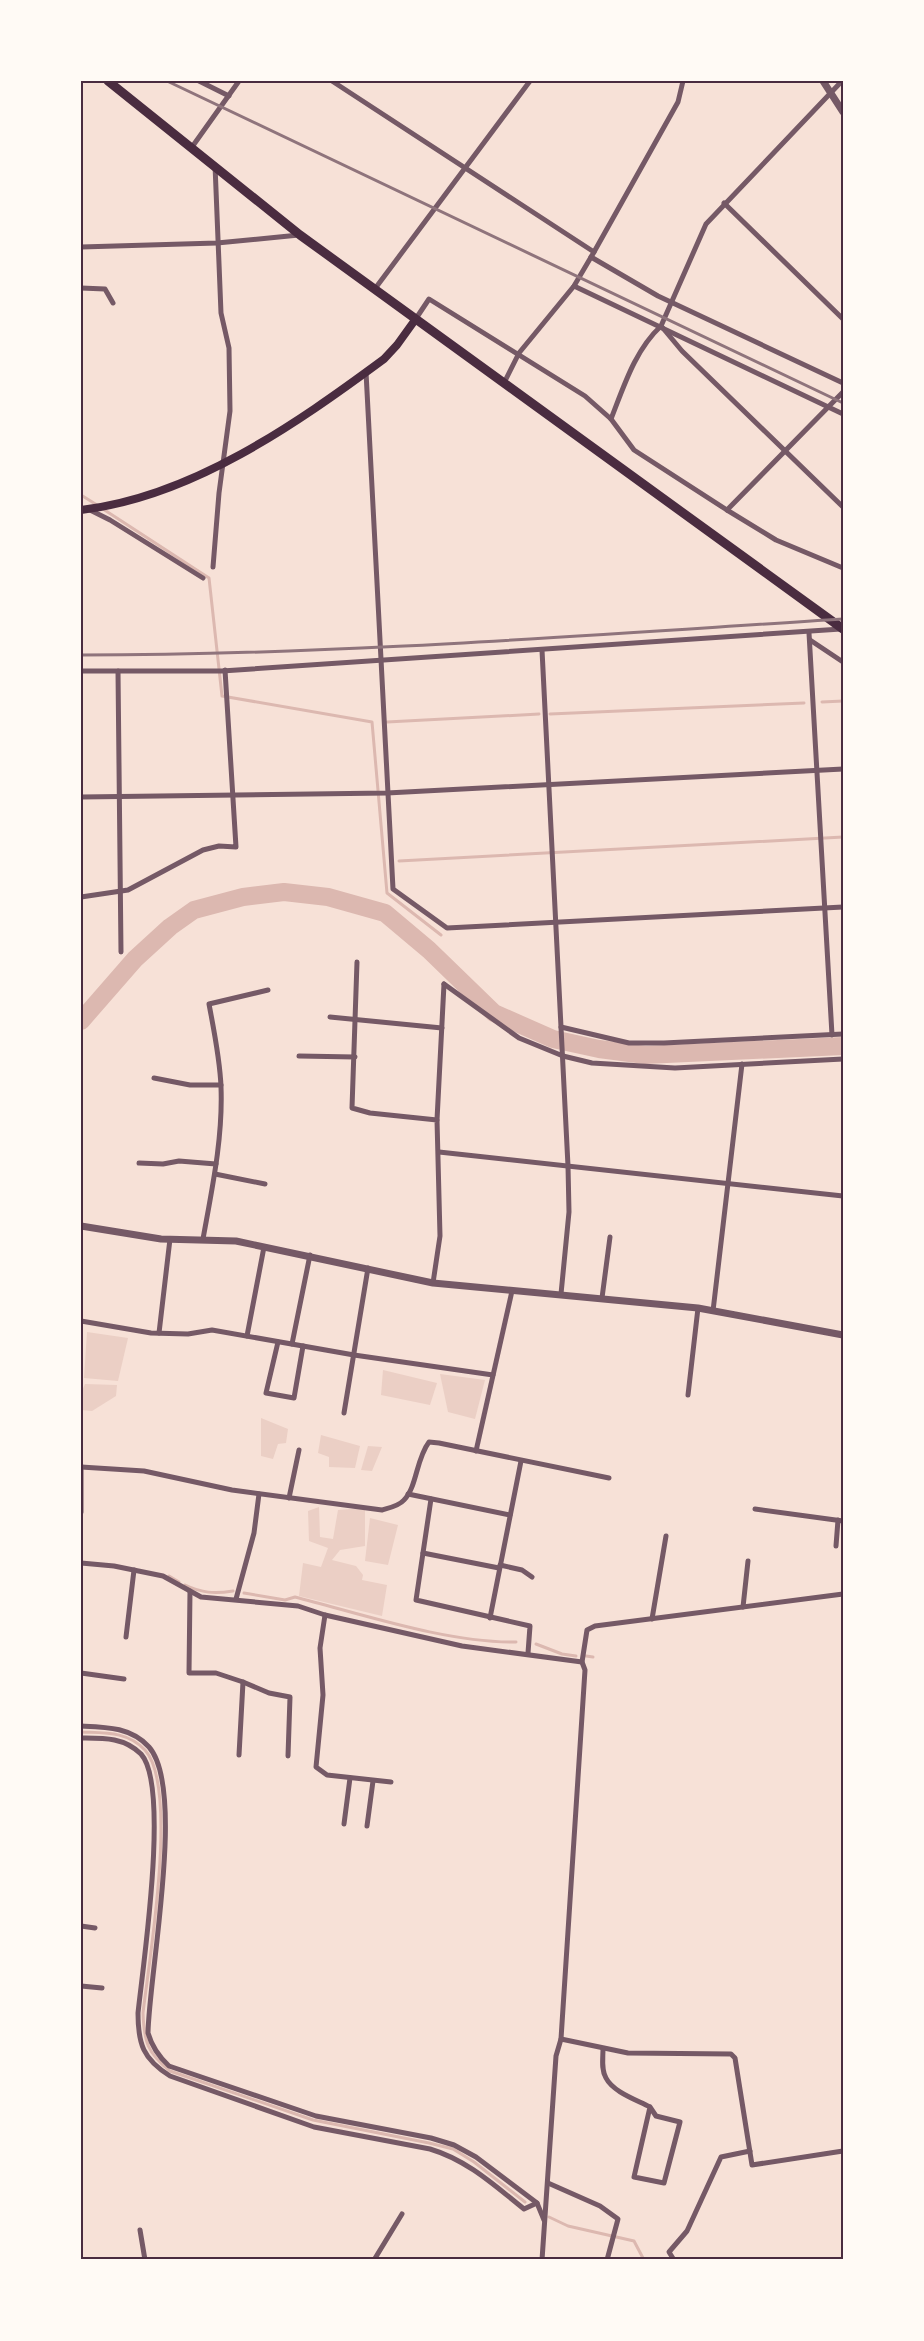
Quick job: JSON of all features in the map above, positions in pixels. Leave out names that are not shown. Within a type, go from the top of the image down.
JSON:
[{"type":"highway","points":[[108,81],[300,235],[843,629]]},
{"type":"main road","points":[[87,509],[160,490],[223,463],[255,446],[366,372],[390,352],[416,320]]},
{"type":"street","points":[[199,81],[230,96]]},
{"type":"street","points":[[192,147],[239,81]]},
{"type":"street","points":[[332,81],[593,254],[672,302],[843,383]]},
{"type":"street","points":[[374,290],[530,81]]},
{"type":"street","points":[[503,383],[519,353],[574,286],[678,102],[683,81]]},
{"type":"street","points":[[823,81],[843,112]]},
{"type":"street","points":[[612,419],[629,372],[653,334],[661,326],[706,224],[842,81]]},
{"type":"street","points":[[213,567],[230,411],[229,359],[221,313],[215,165]]},
{"type":"street","points":[[724,203],[843,319]]},
{"type":"street","points":[[81,247],[217,243],[300,235]]},
{"type":"street","points":[[574,286],[843,414]]},
{"type":"street","points":[[81,288],[105,289],[113,303]]},
{"type":"street","points":[[416,320],[429,299],[585,396],[612,419],[634,450],[776,540],[843,568]]},
{"type":"street","points":[[661,326],[682,351],[843,507]]},
{"type":"street","points":[[366,372],[386,793],[393,889],[447,928],[843,907]]},
{"type":"street","points":[[727,510],[843,392]]},
{"type":"street","points":[[87,509],[110,520],[202,578]]},
{"type":"street","points":[[81,671],[224,670],[843,629]]},
{"type":"street","points":[[809,633],[832,1035]]},
{"type":"street","points":[[810,640],[843,662]]},
{"type":"street","points":[[542,650],[568,1166],[569,1212],[561,1294]]},
{"type":"street","points":[[81,897],[128,890],[203,850],[219,846],[236,847],[224,670]]},
{"type":"street","points":[[118,671],[121,952]]},
{"type":"street","points":[[81,797],[386,793],[843,769]]},
{"type":"street","points":[[357,962],[352,1108],[370,1113],[437,1120]]},
{"type":"street","points":[[433,1283],[440,1236],[437,1120],[444,984],[519,1038],[592,1063],[675,1068],[843,1059]]},
{"type":"street","points":[[203,1239],[215,1174],[221,1119],[221,1085],[209,1004],[268,990]]},
{"type":"street","points":[[330,1017],[442,1028]]},
{"type":"street","points":[[562,1030],[629,1043],[843,1034]]},
{"type":"street","points":[[299,1056],[355,1057]]},
{"type":"street","points":[[713,1311],[742,1064]]},
{"type":"street","points":[[154,1078],[190,1085],[221,1085]]},
{"type":"street","points":[[439,1152],[843,1196]]},
{"type":"street","points":[[139,1163],[163,1164],[179,1161],[216,1164]]},
{"type":"street","points":[[215,1174],[265,1184]]},
{"type":"street","points":[[81,1226],[170,1239],[236,1241],[433,1283],[698,1308],[843,1335]]},
{"type":"street","points":[[602,1298],[610,1237]]},
{"type":"street","points":[[159,1333],[170,1239]]},
{"type":"street","points":[[247,1336],[264,1247]]},
{"type":"street","points":[[292,1344],[310,1255]]},
{"type":"street","points":[[344,1413],[368,1268]]},
{"type":"street","points":[[476,1451],[512,1291]]},
{"type":"street","points":[[688,1395],[698,1308]]},
{"type":"street","points":[[81,1321],[159,1333],[188,1334],[212,1330],[354,1355],[493,1375]]},
{"type":"street","points":[[278,1342],[266,1393],[294,1398],[303,1346]]},
{"type":"street","points":[[81,1512],[81,1467],[144,1471],[259,1494],[382,1510],[403,1501],[408,1494],[423,1450],[429,1442],[609,1478]]},
{"type":"street","points":[[289,1498],[299,1450]]},
{"type":"street","points":[[490,1618],[521,1461]]},
{"type":"street","points":[[236,1599],[254,1533],[259,1494]]},
{"type":"street","points":[[408,1494],[510,1515]]},
{"type":"street","points":[[431,1499],[416,1600],[530,1626],[528,1653]]},
{"type":"street","points":[[754,1509],[840,1521],[836,1546]]},
{"type":"street","points":[[652,1619],[666,1536]]},
{"type":"street","points":[[423,1553],[522,1570],[532,1577]]},
{"type":"street","points":[[743,1607],[747,1561]]},
{"type":"street","points":[[81,1563],[163,1576],[201,1597],[298,1606],[325,1616],[462,1646],[582,1662]]},
{"type":"street","points":[[126,1637],[134,1570]]},
{"type":"street","points":[[190,1591],[189,1673],[216,1673],[269,1694],[291,1697],[288,1756]]},
{"type":"street","points":[[542,2260],[556,2056],[561,2038],[585,1670],[582,1662],[587,1630],[595,1626],[843,1594]]},
{"type":"street","points":[[325,1616],[320,1648],[322,1695],[316,1767],[327,1775],[391,1782]]},
{"type":"street","points":[[81,1672],[124,1679]]},
{"type":"street","points":[[239,1755],[243,1682]]},
{"type":"street","points":[[81,1726],[113,1727],[127,1731],[140,1739],[149,1747],[162,1778],[166,1845],[148,2033],[152,2046],[160,2057],[169,2066],[316,2116],[431,2138],[454,2145],[476,2157],[537,2203],[545,2222]]},
{"type":"street","points":[[81,1738],[111,1738],[124,1742],[141,1755],[149,1767],[152,1780],[155,1845],[138,2013],[138,2037],[146,2055],[156,2067],[170,2076],[314,2127],[448,2154],[471,2167],[524,2209],[537,2203]]},
{"type":"street","points":[[344,1824],[350,1778]]},
{"type":"street","points":[[367,1826],[373,1781]]},
{"type":"street","points":[[81,1926],[95,1928]]},
{"type":"street","points":[[81,1986],[102,1988]]},
{"type":"street","points":[[561,2038],[628,2053],[731,2054],[735,2058],[752,2165],[843,2151]]},
{"type":"street","points":[[603,2049],[603,2070],[606,2078],[615,2088],[651,2107],[657,2116],[680,2122],[664,2182],[634,2177],[651,2107]]},
{"type":"street","points":[[674,2260],[669,2252],[687,2231],[721,2157],[750,2151]]},
{"type":"street","points":[[548,2184],[600,2206],[618,2218],[607,2260]]},
{"type":"street","points":[[374,2260],[402,2214]]},
{"type":"street","points":[[140,2230],[145,2260]]},
{"type":"shaded area","points":[[87,1332],[128,1338],[118,1381],[84,1378]]},
{"type":"shaded area","points":[[383,1370],[437,1383],[430,1405],[381,1395]]},
{"type":"shaded area","points":[[440,1374],[485,1380],[475,1419],[448,1412]]},
{"type":"shaded area","points":[[85,1384],[117,1385],[116,1396],[92,1411],[81,1410],[81,1393]]},
{"type":"shaded area","points":[[261,1418],[288,1429],[286,1443],[278,1444],[273,1459],[261,1456]]},
{"type":"shaded area","points":[[321,1435],[360,1446],[355,1468],[329,1467],[329,1457],[318,1453]]},
{"type":"shaded area","points":[[368,1446],[382,1447],[372,1471],[361,1470]]},
{"type":"shaded area","points":[[319,1507],[320,1537],[333,1539],[338,1510],[365,1508],[365,1546],[340,1550],[332,1560],[356,1566],[363,1575],[362,1580],[387,1585],[382,1616],[299,1596],[303,1563],[321,1567],[328,1548],[309,1541],[308,1511]]},
{"type":"shaded area","points":[[370,1518],[398,1525],[388,1565],[365,1561]]},
{"type":"waterway","points":[[81,495],[97,505]]},
{"type":"waterway","points":[[103,509],[209,578],[222,696],[372,722],[387,893],[441,935]]},
{"type":"waterway","points":[[822,702],[843,701]]},
{"type":"waterway","points":[[550,714],[804,703]]},
{"type":"waterway","points":[[387,722],[539,714]]},
{"type":"waterway","points":[[399,861],[843,837]]},
{"type":"waterway","points":[[81,1021],[135,959],[170,927],[194,910],[243,897],[284,892],[328,897],[385,913],[429,950],[494,1013],[553,1039],[599,1049],[645,1055],[843,1046]]},
{"type":"waterway","points":[[169,1576],[179,1582]]},
{"type":"waterway","points":[[185,1585],[208,1592],[233,1591]]},
{"type":"waterway","points":[[244,1593],[285,1600],[295,1597],[433,1633],[489,1641],[516,1642]]},
{"type":"waterway","points":[[536,1644],[562,1654],[576,1656]]},
{"type":"waterway","points":[[586,1656],[593,1657]]},
{"type":"waterway","points":[[81,1732],[115,1734],[131,1739],[145,1750],[155,1770],[160,1800],[161,1836],[155,1917],[143,2013],[148,2046],[156,2058],[170,2071],[313,2120],[453,2149],[474,2162],[525,2202]]},
{"type":"waterway","points":[[549,2217],[568,2226],[634,2241],[644,2260]]},
{"type":"railway","points":[[167,81],[843,403]]},
{"type":"railway","points":[[81,655],[367,648],[843,619]]}]
